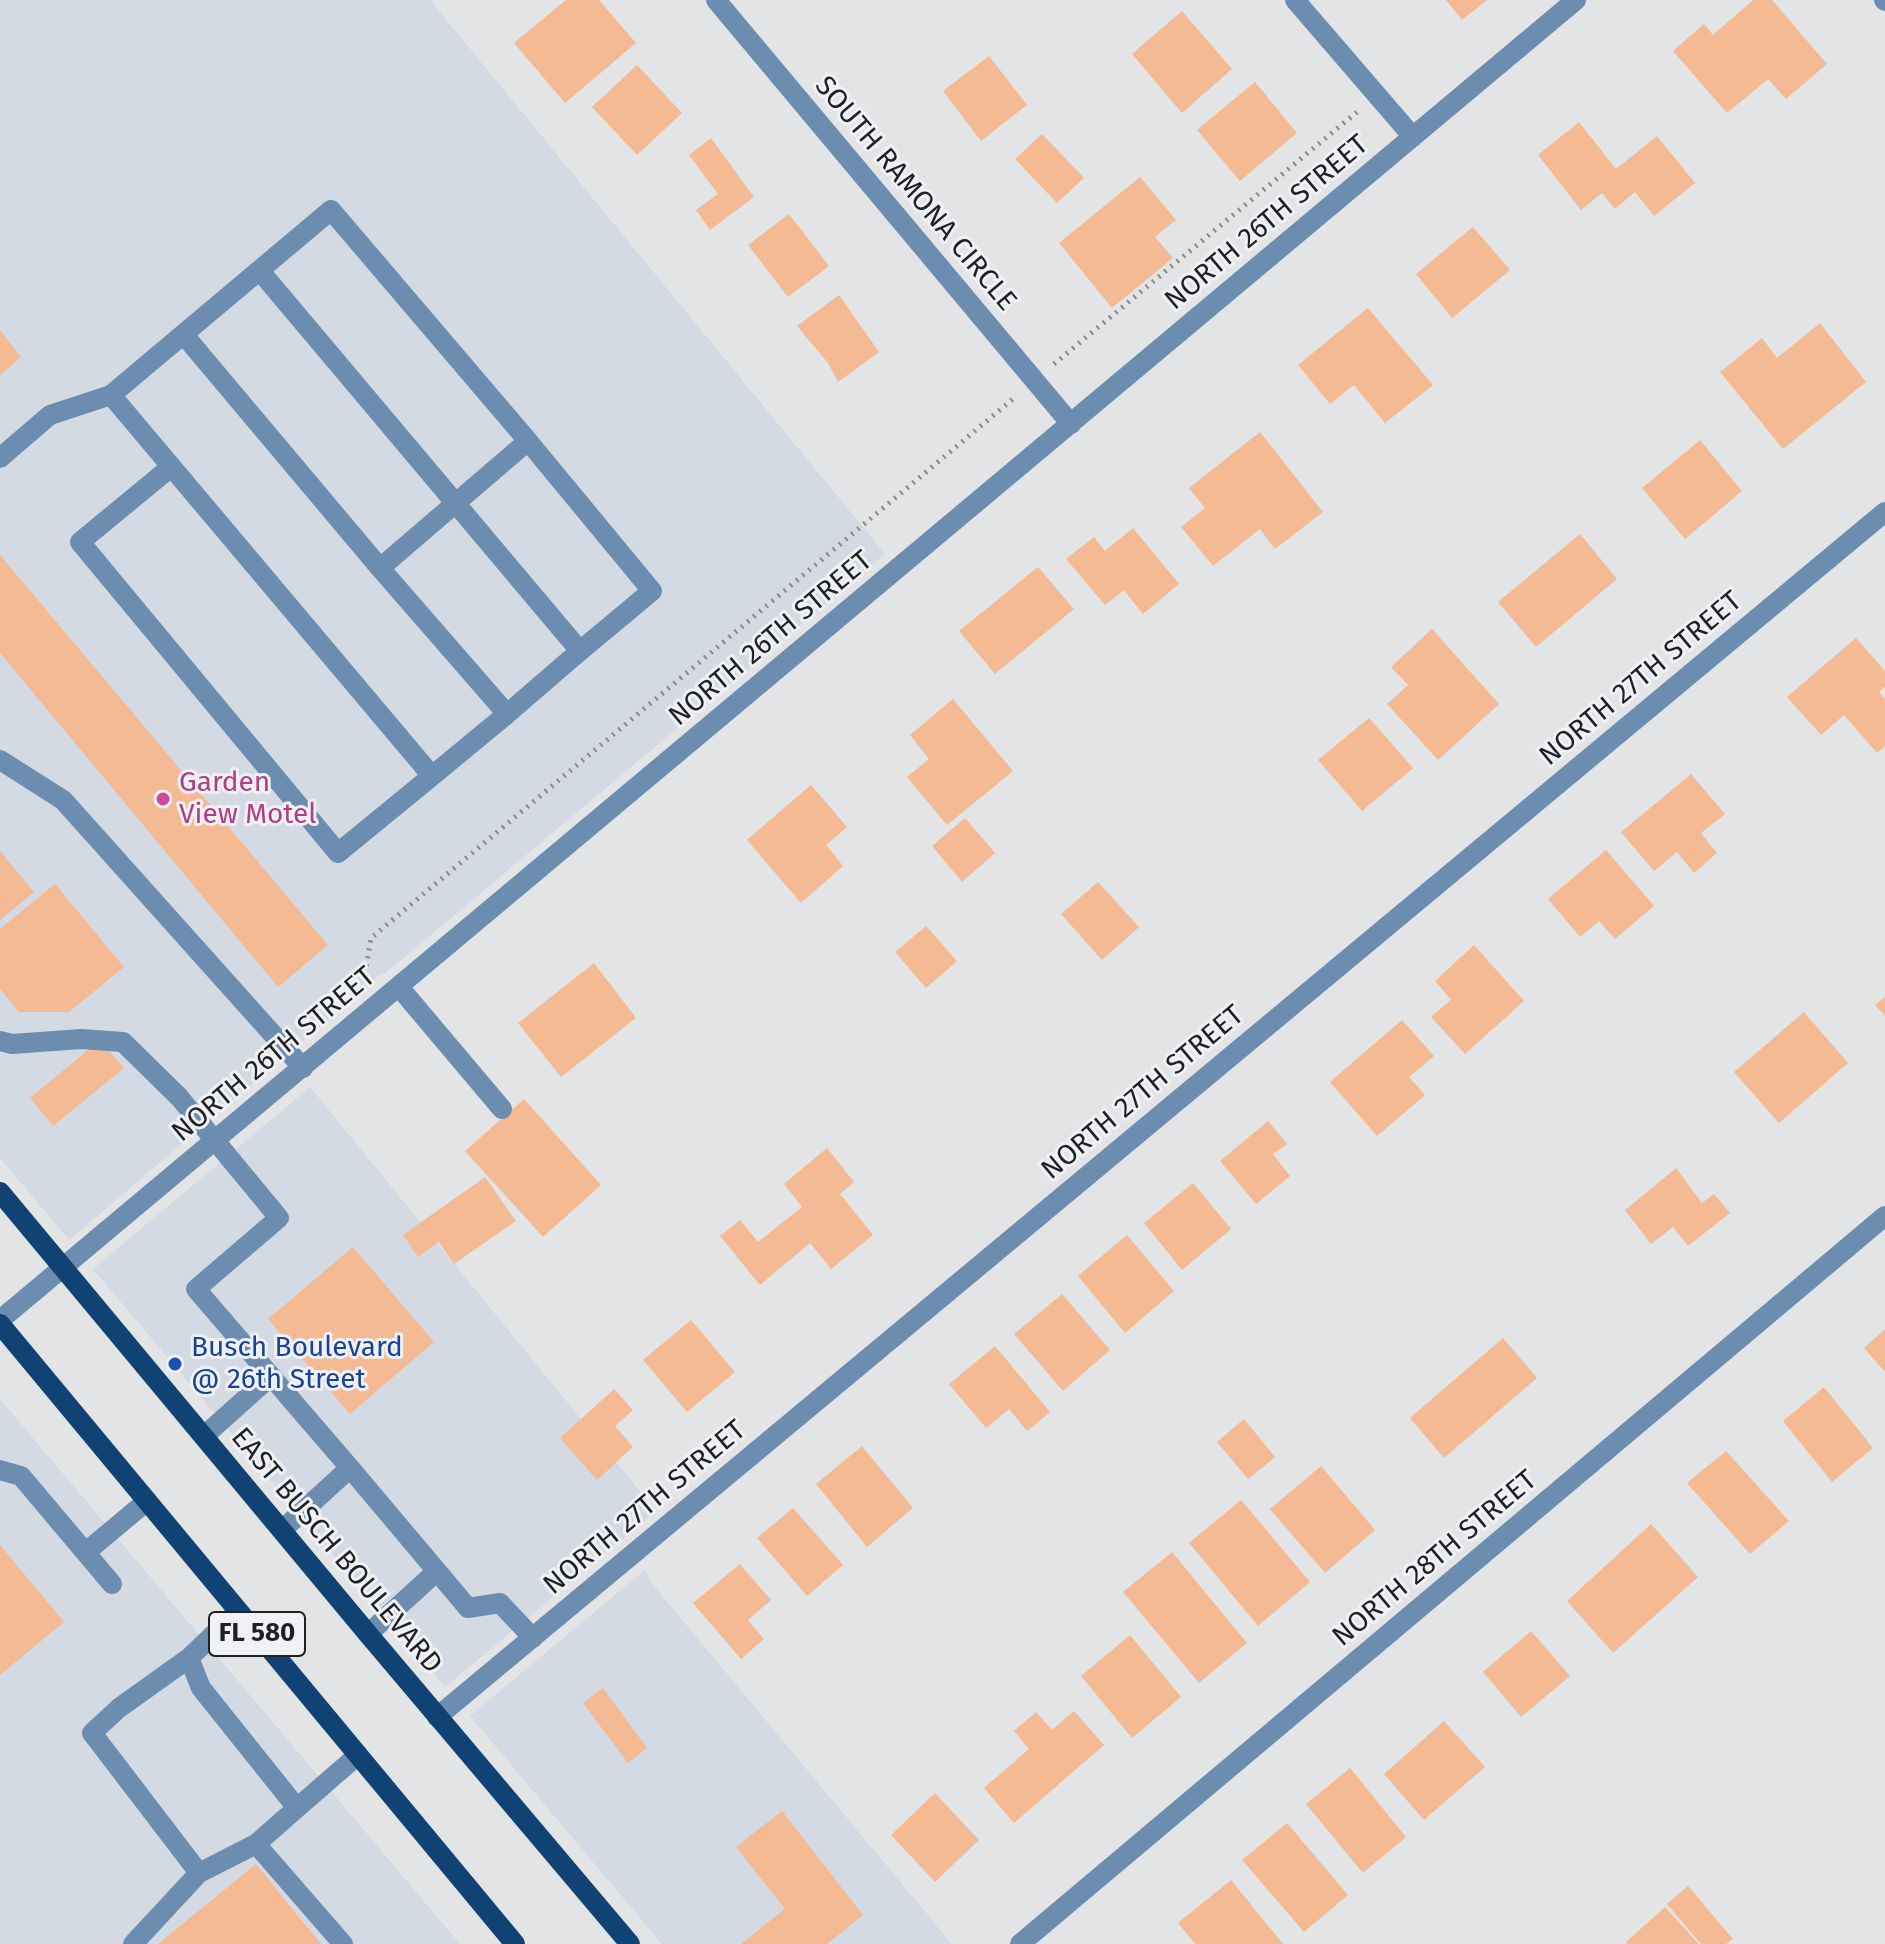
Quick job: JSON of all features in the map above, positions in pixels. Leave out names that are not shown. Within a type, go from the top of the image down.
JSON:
[{"type":"main road","name":"EAST BUSCH BOULEVARD","points":[[0,1192],[630,1944]]},
{"type":"main road","name":"FL 580","points":[[0,1322],[515,1944]]},
{"type":"street","name":"SOUTH RAMONA CIRCLE","points":[[716,0],[1071,424]]},
{"type":"street","points":[[1295,0],[1413,137]]},
{"type":"street","name":"NORTH 26TH STREET","points":[[0,1322],[1576,0]]},
{"type":"street","points":[[0,458],[50,415],[111,395],[331,210],[652,591],[338,853],[80,542],[171,467]]},
{"type":"street","points":[[260,271],[580,651]]},
{"type":"street","points":[[184,335],[507,714]]},
{"type":"street","points":[[111,395],[432,776]]},
{"type":"street","points":[[380,568],[528,441]]},
{"type":"street","name":"NORTH 27TH STREET","points":[[437,1717],[1885,512]]},
{"type":"street","points":[[0,760],[63,800],[303,1068]]},
{"type":"street","points":[[399,987],[502,1109]]},
{"type":"street","points":[[0,1041],[12,1044],[81,1039],[123,1042],[179,1097],[279,1218],[196,1289],[468,1608],[500,1603],[533,1638]]},
{"type":"street","name":"NORTH 28TH STREET","points":[[1020,1944],[1885,1216]]},
{"type":"street","points":[[204,1436],[271,1376]]},
{"type":"street","points":[[282,1530],[350,1468]]},
{"type":"street","points":[[0,1470],[21,1476],[112,1584]]},
{"type":"street","points":[[86,1552],[147,1501]]},
{"type":"street","points":[[368,1634],[437,1571]]},
{"type":"street","points":[[199,1873],[92,1733],[119,1708],[189,1658],[238,1611]]},
{"type":"street","points":[[189,1658],[201,1688],[297,1808]]},
{"type":"street","points":[[133,1944],[199,1873],[256,1844],[358,1755]]},
{"type":"street","points":[[256,1844],[343,1944]]},
{"type":"path","points":[[365,974],[371,938],[1375,96]]},
{"type":"shaded area","points":[[0,0],[430,0],[885,554],[381,974],[69,1240],[0,1158]]},
{"type":"shaded area","points":[[310,1087],[656,1511],[445,1687],[93,1269]]},
{"type":"shaded area","points":[[0,1399],[460,1944],[0,1944]]},
{"type":"shaded area","points":[[646,1569],[649,1580],[952,1944],[662,1944],[470,1716]]},
{"type":"building","points":[[566,0],[599,0],[636,43],[565,103],[514,43]]},
{"type":"building","points":[[1446,0],[1487,0],[1462,20]]},
{"type":"building","points":[[1753,0],[1772,0],[1827,64],[1786,99],[1768,79],[1727,113],[1673,51],[1704,24],[1713,35]]},
{"type":"building","points":[[1182,11],[1232,69],[1182,113],[1132,54]]},
{"type":"building","points":[[989,56],[1027,105],[981,141],[943,91]]},
{"type":"building","points":[[637,65],[682,113],[637,155],[592,107]]},
{"type":"building","points":[[1255,82],[1297,133],[1240,181],[1197,130]]},
{"type":"building","points":[[1579,122],[1616,169],[1657,136],[1695,183],[1654,216],[1635,192],[1615,209],[1602,193],[1581,210],[1538,155]]},
{"type":"building","points":[[1042,134],[1084,178],[1057,203],[1015,159]]},
{"type":"building","points":[[711,138],[754,197],[710,230],[696,210],[718,194],[689,155]]},
{"type":"building","points":[[1140,177],[1176,220],[1155,237],[1173,258],[1112,308],[1059,243]]},
{"type":"building","points":[[789,214],[829,266],[788,297],[748,245]]},
{"type":"building","points":[[1473,227],[1510,270],[1452,318],[1416,274]]},
{"type":"building","points":[[839,295],[879,352],[838,382],[828,363],[797,326]]},
{"type":"building","points":[[1368,308],[1433,385],[1385,423],[1354,385],[1330,404],[1298,365]]},
{"type":"building","points":[[1820,323],[1866,382],[1783,449],[1720,372],[1762,338],[1777,358]]},
{"type":"building","points":[[0,330],[21,357],[0,375]]},
{"type":"building","points":[[1260,432],[1323,512],[1275,549],[1260,529],[1213,566],[1181,527],[1205,508],[1189,488]]},
{"type":"building","points":[[1700,440],[1742,491],[1685,539],[1642,488]]},
{"type":"building","points":[[1133,528],[1179,584],[1143,614],[1124,590],[1105,605],[1066,559],[1094,537],[1105,551]]},
{"type":"building","points":[[1580,534],[1617,579],[1536,647],[1498,602]]},
{"type":"building","name":"Garden View Motel","points":[[0,555],[328,945],[278,987],[0,653]]},
{"type":"building","points":[[1038,567],[1074,609],[995,674],[959,631]]},
{"type":"building","points":[[1432,629],[1499,704],[1438,760],[1387,704],[1408,685],[1391,667]]},
{"type":"building","points":[[1856,638],[1885,671],[1885,687],[1879,692],[1885,699],[1885,746],[1877,753],[1844,715],[1821,735],[1787,697]]},
{"type":"building","points":[[953,699],[1013,771],[947,825],[907,777],[929,759],[910,735]]},
{"type":"building","points":[[1369,718],[1413,768],[1362,811],[1318,760]]},
{"type":"building","points":[[1691,774],[1725,814],[1701,833],[1717,853],[1694,873],[1677,852],[1654,871],[1621,832]]},
{"type":"building","points":[[811,785],[847,827],[826,845],[843,866],[801,903],[747,840]]},
{"type":"building","points":[[965,818],[995,853],[962,882],[932,846]]},
{"type":"building","points":[[1606,850],[1654,906],[1615,939],[1599,921],[1580,937],[1548,899]]},
{"type":"building","points":[[0,851],[34,892],[0,920]]},
{"type":"building","points":[[1098,882],[1139,927],[1102,960],[1061,914]]},
{"type":"building","points":[[55,884],[124,967],[69,1012],[19,1012],[0,989],[0,929]]},
{"type":"building","points":[[926,926],[957,961],[926,988],[895,952]]},
{"type":"building","points":[[1474,945],[1524,1001],[1465,1054],[1431,1017],[1451,1000],[1435,981]]},
{"type":"building","points":[[594,963],[636,1018],[561,1077],[518,1023]]},
{"type":"building","points":[[1885,997],[1885,1016],[1875,1005]]},
{"type":"building","points":[[1804,1012],[1848,1063],[1779,1123],[1734,1072]]},
{"type":"building","points":[[1402,1020],[1434,1056],[1409,1077],[1425,1095],[1377,1136],[1330,1082]]},
{"type":"building","points":[[100,1040],[124,1068],[53,1126],[30,1098]]},
{"type":"building","points":[[524,1099],[601,1185],[543,1237],[465,1151]]},
{"type":"building","points":[[1268,1121],[1287,1144],[1273,1154],[1290,1176],[1256,1204],[1220,1161]]},
{"type":"building","points":[[827,1148],[854,1182],[840,1194],[873,1235],[831,1269],[810,1243],[760,1285],[720,1236],[740,1220],[758,1242],[802,1207],[784,1184]]},
{"type":"building","points":[[1676,1168],[1702,1203],[1714,1194],[1730,1213],[1688,1246],[1673,1227],[1651,1244],[1625,1210]]},
{"type":"building","points":[[485,1177],[516,1221],[454,1264],[439,1242],[418,1257],[403,1235]]},
{"type":"building","points":[[1193,1183],[1231,1229],[1182,1270],[1144,1223]]},
{"type":"building","points":[[1127,1235],[1174,1291],[1125,1333],[1078,1276]]},
{"type":"building","points":[[353,1247],[434,1342],[350,1414],[268,1319]]},
{"type":"building","points":[[1062,1294],[1110,1350],[1063,1391],[1014,1334]]},
{"type":"building","points":[[691,1320],[735,1372],[687,1412],[643,1360]]},
{"type":"building","points":[[1885,1329],[1885,1372],[1864,1348]]},
{"type":"building","points":[[1503,1338],[1537,1378],[1444,1458],[1410,1418]]},
{"type":"building","points":[[995,1346],[1050,1412],[1027,1431],[1009,1409],[986,1428],[949,1384]]},
{"type":"building","points":[[1824,1387],[1873,1448],[1832,1482],[1783,1421]]},
{"type":"building","points":[[614,1389],[633,1410],[615,1426],[633,1447],[597,1480],[560,1438]]},
{"type":"building","points":[[1244,1419],[1275,1457],[1248,1479],[1217,1442]]},
{"type":"building","points":[[862,1446],[913,1508],[867,1547],[816,1484]]},
{"type":"building","points":[[1726,1451],[1789,1521],[1750,1554],[1687,1483]]},
{"type":"building","points":[[1321,1466],[1375,1530],[1325,1573],[1270,1509]]},
{"type":"building","points":[[1241,1500],[1310,1582],[1258,1626],[1189,1543]]},
{"type":"building","points":[[793,1508],[843,1565],[807,1596],[757,1538]]},
{"type":"building","points":[[1651,1524],[1698,1577],[1613,1653],[1567,1601]]},
{"type":"building","points":[[0,1545],[64,1622],[0,1675]]},
{"type":"building","points":[[1172,1552],[1247,1643],[1199,1683],[1123,1592]]},
{"type":"building","points":[[740,1564],[771,1600],[748,1620],[764,1639],[741,1659],[693,1603]]},
{"type":"building","points":[[1531,1631],[1570,1676],[1521,1717],[1483,1672]]},
{"type":"building","points":[[1130,1635],[1181,1697],[1132,1738],[1081,1676]]},
{"type":"building","points":[[603,1688],[647,1748],[628,1763],[583,1703]]},
{"type":"building","points":[[1074,1711],[1104,1745],[1014,1823],[984,1788],[1029,1749],[1014,1731],[1036,1712],[1052,1730]]},
{"type":"building","points":[[1444,1721],[1485,1767],[1424,1820],[1384,1774]]},
{"type":"building","points":[[1350,1768],[1406,1837],[1363,1873],[1306,1804]]},
{"type":"building","points":[[935,1793],[979,1840],[935,1882],[891,1835]]},
{"type":"building","points":[[782,1811],[863,1915],[827,1944],[741,1944],[785,1909],[736,1847]]},
{"type":"building","points":[[1287,1823],[1348,1895],[1304,1932],[1242,1860]]},
{"type":"building","points":[[256,1864],[321,1944],[158,1944]]},
{"type":"building","points":[[1231,1880],[1283,1944],[1195,1944],[1178,1923]]},
{"type":"building","points":[[1688,1886],[1733,1939],[1726,1944],[1701,1944],[1667,1904]]},
{"type":"building","points":[[1665,1907],[1699,1944],[1627,1944],[1626,1942]]},
{"type":"place","name":"Garden View Motel","points":[[163,799]]},
{"type":"place","name":"Busch Boulevard @ 26th Street","points":[[175,1364]]}]
